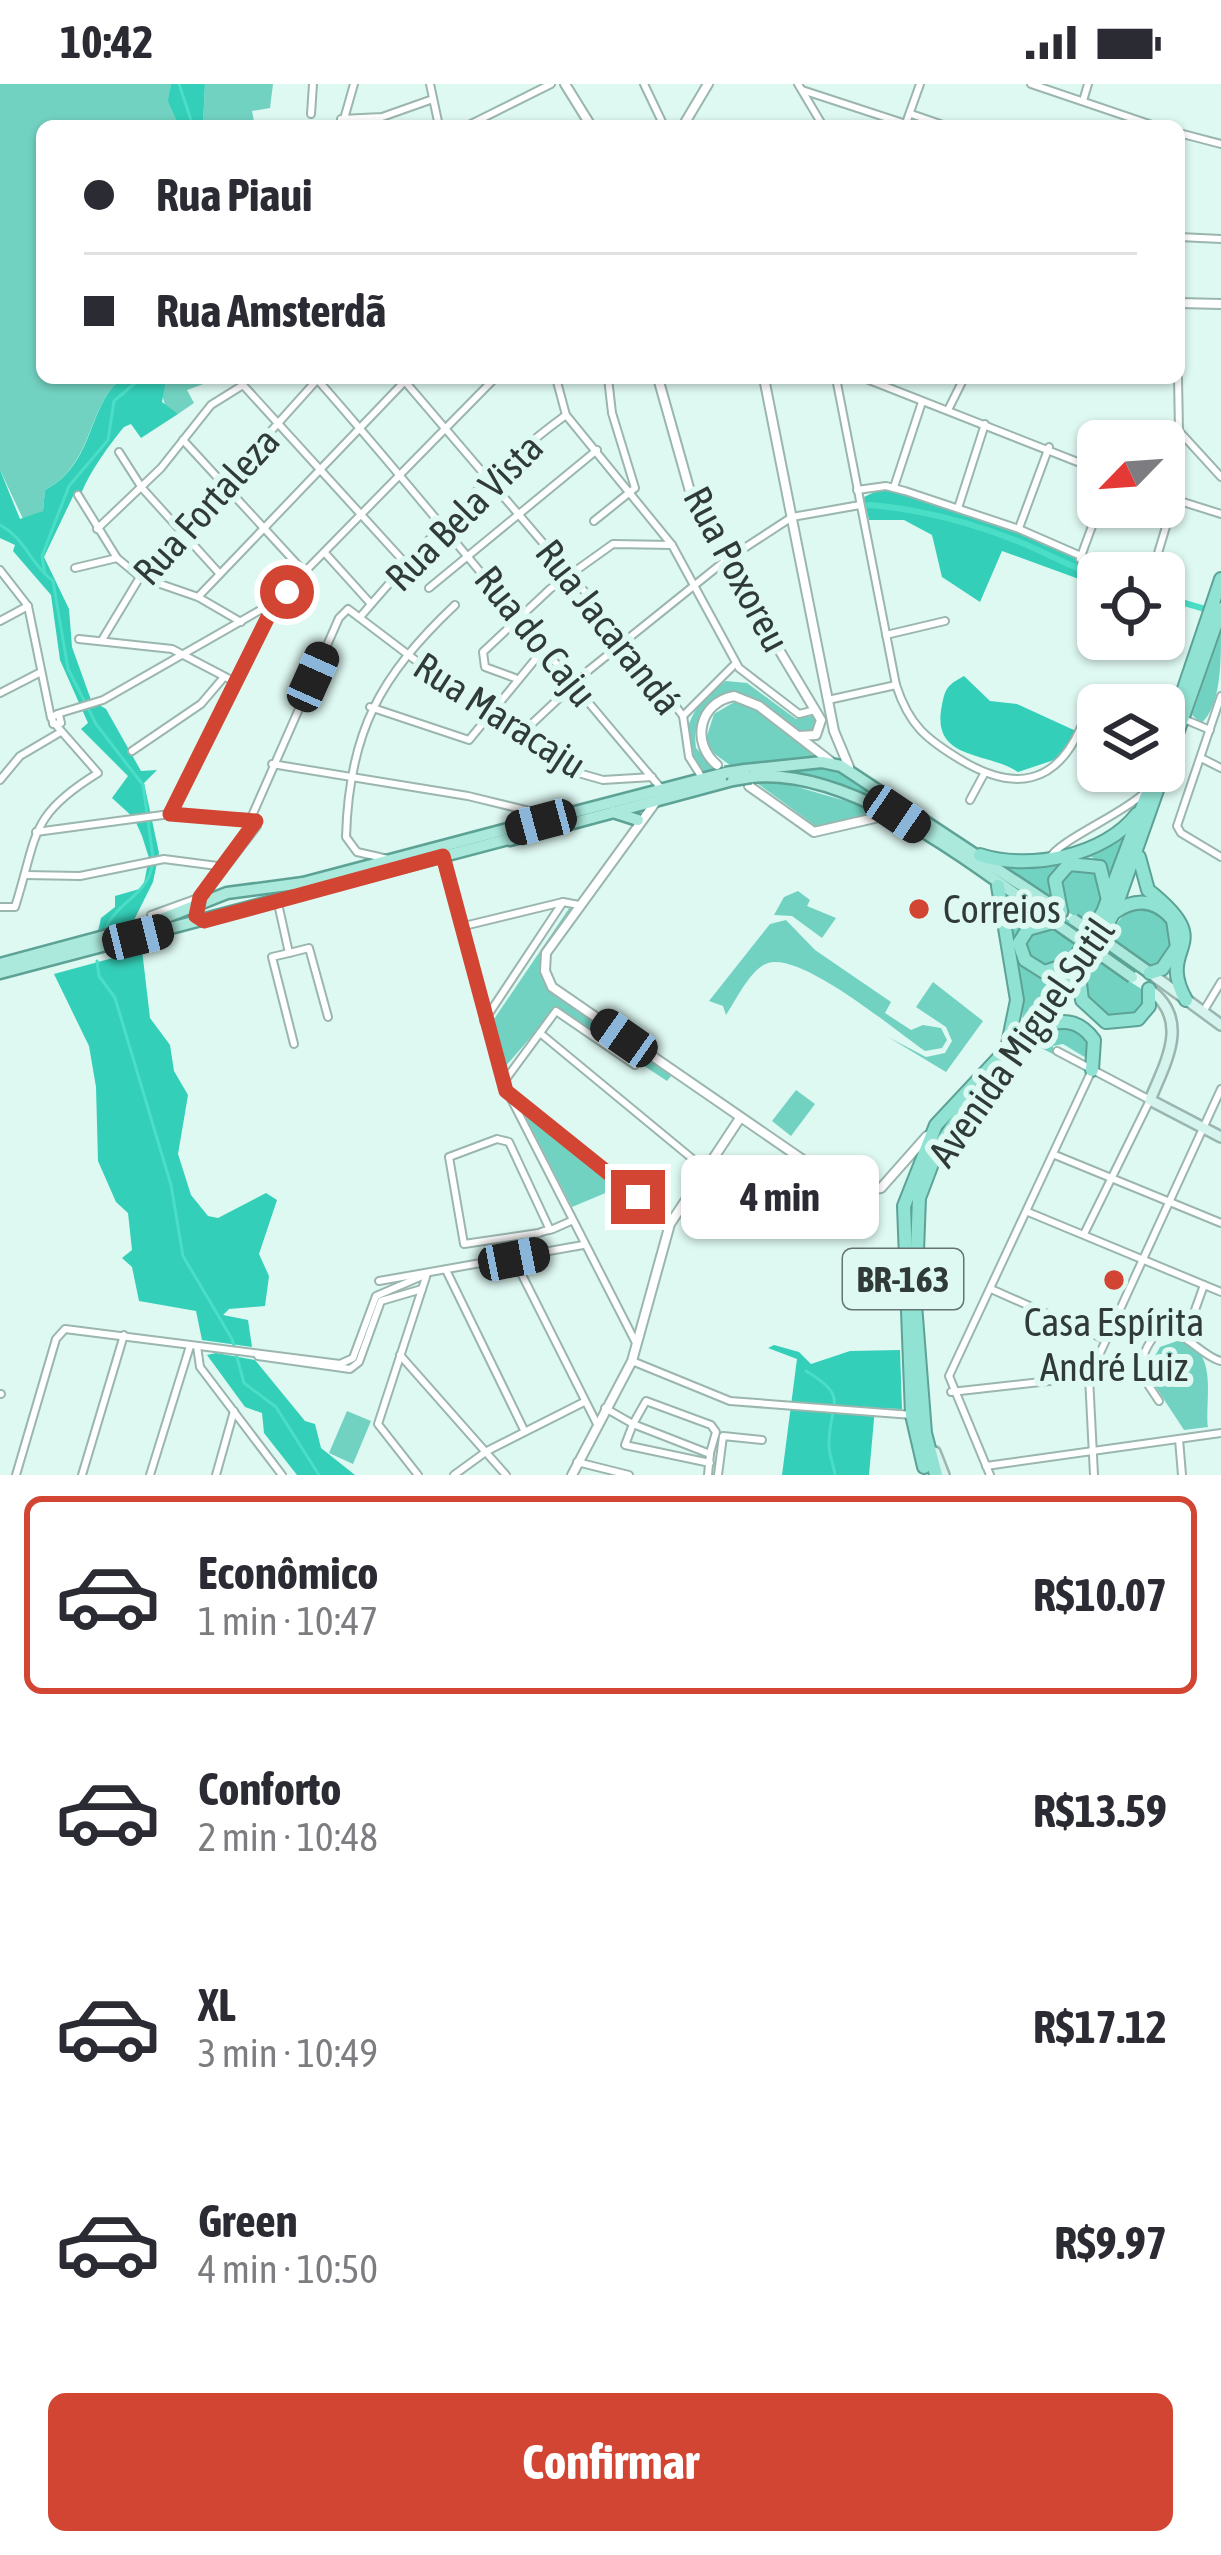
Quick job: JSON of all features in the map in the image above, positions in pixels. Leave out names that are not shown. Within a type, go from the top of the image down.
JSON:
[{"type":"highway","points":[[1185,686],[1221,579]]},
{"type":"highway","name":"Avenida Miguel Sutil","points":[[1185,716],[1221,609]]},
{"type":"highway","points":[[980,855],[1010,863],[1049,859],[1115,837],[1149,792]]},
{"type":"highway","name":"Avenida Miguel Sutil","points":[[932,1475],[918,1417],[902,1228],[908,1191],[936,1125],[1032,1022],[1110,909],[1149,792]]},
{"type":"highway","name":"Avenida Miguel Sutil","points":[[932,1475],[916,1439],[919,1198],[938,1148],[958,1118],[1079,975],[1138,851],[1159,792]]},
{"type":"highway","points":[[1138,851],[1148,890],[1170,904],[1184,924],[1187,936],[1175,974],[1186,1000]]},
{"type":"highway","points":[[1080,955],[1054,972],[1025,961],[1018,943],[1022,935],[1057,916],[1055,880],[1079,861],[1100,867],[1106,875],[1110,909],[1153,903],[1174,920],[1177,947],[1162,969],[1141,972]]},
{"type":"highway","points":[[998,886],[1018,1000],[1014,1026],[999,1057]]},
{"type":"highway","points":[[1079,975],[1082,1000],[1106,1022],[1138,1019],[1149,1006],[1149,989]]},
{"type":"highway","points":[[1036,1029],[1070,1021],[1084,1027],[1094,1040],[1092,1070]]},
{"type":"main road","points":[[748,778],[836,764],[854,773],[980,855],[1071,926],[1221,1025]]},
{"type":"main road","points":[[0,973],[443,856],[474,842],[516,837],[610,811],[660,786],[725,773]]},
{"type":"main road","points":[[0,964],[149,924],[227,893],[303,883],[474,842],[660,786],[725,773],[748,778],[780,776],[897,814],[998,886],[1057,916]]},
{"type":"main road","points":[[610,811],[638,820]]},
{"type":"main road","points":[[227,893],[238,899],[234,911]]},
{"type":"main road","points":[[199,901],[195,914],[204,921]]},
{"type":"main road","points":[[1141,972],[1168,1009],[1174,1036],[1150,1100],[1221,1137]]},
{"type":"street","points":[[310,114],[313,84]]},
{"type":"street","points":[[343,120],[354,84]]},
{"type":"street","points":[[430,84],[438,120]]},
{"type":"street","points":[[479,120],[551,84]]},
{"type":"street","points":[[565,84],[587,120]]},
{"type":"street","points":[[644,84],[661,120]]},
{"type":"street","points":[[686,120],[708,84]]},
{"type":"street","points":[[908,120],[920,84]]},
{"type":"street","points":[[1031,84],[1138,120]]},
{"type":"street","points":[[1083,101],[1088,84]]},
{"type":"street","points":[[800,87],[892,120]]},
{"type":"street","points":[[800,87],[820,120]]},
{"type":"street","points":[[362,120],[433,100]]},
{"type":"street","points":[[911,114],[928,120]]},
{"type":"street","points":[[1185,135],[1221,144]]},
{"type":"street","points":[[1185,237],[1221,237]]},
{"type":"street","points":[[1185,302],[1221,304]]},
{"type":"street","name":"Rua Fortaleza","points":[[102,640],[140,577],[313,384]]},
{"type":"street","name":"Rua do Caju","points":[[321,384],[470,554],[543,650],[660,786]]},
{"type":"street","points":[[198,597],[401,384]]},
{"type":"street","name":"Rua Jacarandá","points":[[409,384],[626,640],[682,716],[688,757],[701,776]]},
{"type":"street","points":[[0,781],[56,721],[184,656],[276,601],[489,384]]},
{"type":"street","points":[[558,384],[566,415],[672,545],[736,663],[796,712],[815,710],[820,729],[813,736],[798,736]]},
{"type":"street","points":[[609,384],[612,413],[632,470],[632,491]]},
{"type":"street","name":"Rua Poxoreu","points":[[660,384],[695,509],[815,710]]},
{"type":"street","points":[[765,384],[827,700],[840,753],[854,773]]},
{"type":"street","points":[[837,384],[896,685],[919,734],[984,774],[1012,782],[1039,779],[1065,758],[1077,736]]},
{"type":"street","points":[[878,384],[1077,460]]},
{"type":"street","points":[[948,410],[961,384]]},
{"type":"street","points":[[1178,384],[1179,430],[1221,477]]},
{"type":"street","points":[[97,529],[142,488],[211,405],[244,385],[406,565]]},
{"type":"street","points":[[894,488],[922,402]]},
{"type":"street","name":"Rua Bela Vista","points":[[199,901],[256,826],[250,818],[339,618],[348,610],[361,616],[444,525],[566,415]]},
{"type":"street","points":[[958,508],[985,424]]},
{"type":"street","points":[[183,440],[307,574]]},
{"type":"street","points":[[1019,529],[1049,447]]},
{"type":"street","points":[[429,588],[597,450]]},
{"type":"street","points":[[119,452],[142,488],[219,573]]},
{"type":"street","points":[[857,490],[894,488],[1019,529],[1077,557]]},
{"type":"street","points":[[594,521],[632,491]]},
{"type":"street","points":[[78,496],[117,558],[140,577],[198,597],[241,622]]},
{"type":"street","points":[[1185,503],[1221,514]]},
{"type":"street","points":[[520,735],[573,685],[725,560],[792,517],[860,505]]},
{"type":"street","points":[[515,678],[485,667],[483,652],[518,617],[613,544],[672,545]]},
{"type":"street","points":[[326,553],[371,604]]},
{"type":"street","points":[[75,568],[117,558]]},
{"type":"street","points":[[0,570],[28,606],[39,673],[56,721],[98,773],[54,800],[36,832],[10,911],[0,907]]},
{"type":"street","points":[[170,814],[276,601]]},
{"type":"street","points":[[391,860],[347,843],[353,777],[370,707],[404,653],[455,605]]},
{"type":"street","points":[[0,621],[28,606]]},
{"type":"street","name":"Rua Maracaju","points":[[361,616],[489,716],[588,776],[660,786]]},
{"type":"street","points":[[886,635],[945,621]]},
{"type":"street","points":[[79,639],[172,649],[236,682]]},
{"type":"street","points":[[370,707],[469,740],[515,678],[543,650]]},
{"type":"street","points":[[682,716],[736,663]]},
{"type":"street","points":[[0,693],[39,673]]},
{"type":"street","points":[[133,751],[201,704],[224,677]]},
{"type":"street","points":[[827,700],[896,685]]},
{"type":"street","points":[[1221,697],[1178,823],[1181,833],[1221,857]]},
{"type":"street","points":[[725,773],[704,751],[700,734],[708,712],[723,698],[748,699],[836,764]]},
{"type":"street","points":[[1185,719],[1210,730]]},
{"type":"street","points":[[1201,758],[1221,768]]},
{"type":"street","points":[[272,764],[553,817]]},
{"type":"street","points":[[970,800],[984,774]]},
{"type":"street","points":[[748,778],[814,832],[897,814]]},
{"type":"street","points":[[660,786],[546,953],[549,983],[691,1085],[860,1195],[887,1182],[936,1125]]},
{"type":"street","points":[[36,832],[170,814],[250,818]]},
{"type":"street","points":[[443,856],[505,1087],[638,1346]]},
{"type":"street","points":[[25,875],[80,876],[164,859],[225,867]]},
{"type":"street","points":[[277,899],[289,953]]},
{"type":"street","points":[[151,915],[199,901]]},
{"type":"street","points":[[460,927],[563,902],[579,905]]},
{"type":"street","points":[[484,1021],[563,902]]},
{"type":"street","points":[[294,1044],[272,957],[309,948],[328,1017]]},
{"type":"street","points":[[1203,1012],[1221,982]]},
{"type":"street","points":[[505,1087],[556,1011],[635,1065]]},
{"type":"street","points":[[540,1033],[706,1170]]},
{"type":"street","points":[[1057,1051],[1150,1100],[1084,1234]]},
{"type":"street","points":[[990,1475],[951,1392],[952,1369],[1092,1070]]},
{"type":"street","points":[[505,1087],[670,1224]]},
{"type":"street","points":[[1094,1475],[1089,1377],[1221,1089]]},
{"type":"street","points":[[572,1475],[638,1346],[670,1224],[740,1118]]},
{"type":"street","points":[[549,1225],[506,1140],[449,1157],[464,1244],[549,1225],[569,1217]]},
{"type":"street","points":[[1055,1156],[1221,1223]]},
{"type":"street","points":[[1028,1212],[1221,1292]]},
{"type":"street","points":[[379,1281],[583,1245]]},
{"type":"street","points":[[514,1259],[597,1424]]},
{"type":"street","points":[[446,1270],[524,1430]]},
{"type":"street","points":[[418,1475],[378,1424],[416,1288],[427,1274]]},
{"type":"street","points":[[1186,1335],[1204,1285]]},
{"type":"street","points":[[16,1475],[56,1339],[65,1329],[339,1368],[356,1360],[383,1295],[416,1288]]},
{"type":"street","points":[[991,1289],[1106,1340]]},
{"type":"street","points":[[1139,1371],[1156,1339],[1168,1332],[1186,1335],[1209,1358],[1221,1361]]},
{"type":"street","points":[[82,1475],[125,1334]]},
{"type":"street","points":[[193,1346],[200,1366],[282,1475]]},
{"type":"street","points":[[150,1475],[193,1346]]},
{"type":"street","points":[[400,1354],[506,1475]]},
{"type":"street","points":[[632,1361],[730,1401],[918,1417]]},
{"type":"street","points":[[951,1392],[1139,1371]]},
{"type":"street","points":[[1139,1371],[1159,1401]]},
{"type":"street","points":[[708,1475],[716,1432],[711,1425],[646,1400],[625,1445],[710,1458]]},
{"type":"street","points":[[454,1475],[524,1430],[584,1402]]},
{"type":"street","points":[[605,1408],[710,1458]]},
{"type":"street","points":[[216,1475],[235,1411]]},
{"type":"street","points":[[986,1466],[1221,1433]]},
{"type":"street","points":[[718,1475],[723,1436],[762,1440]]},
{"type":"street","points":[[1179,1439],[1182,1475]]},
{"type":"street","points":[[577,1462],[629,1475]]},
{"type":"green space","points":[[0,84],[171,84],[169,101],[177,120],[36,120],[36,384],[116,384],[73,465],[45,490],[43,511],[24,521],[0,470]]},
{"type":"green space","points":[[171,84],[205,84],[203,120],[176,120],[168,101]]},
{"type":"green space","points":[[205,84],[273,84],[270,108],[252,111],[254,120],[203,120]]},
{"type":"green space","points":[[116,384],[165,384],[162,402],[178,414],[141,438],[131,424],[124,427],[81,494],[75,492],[44,557],[69,609],[72,647],[91,700],[106,709],[141,771],[157,770],[144,783],[159,853],[153,882],[131,926],[97,936],[101,918],[115,907],[115,896],[143,888],[149,858],[134,818],[112,798],[128,776],[81,729],[88,723],[60,660],[51,595],[13,551],[15,545],[0,538],[0,470],[20,519],[43,511],[45,490],[73,465]]},
{"type":"green space","points":[[164,384],[204,384],[187,390],[194,403],[178,414],[167,411],[161,392]]},
{"type":"green space","points":[[877,491],[901,492],[960,509],[1077,558],[1077,578],[1002,551],[980,602],[942,577],[932,535],[904,520],[869,520],[864,497]]},
{"type":"green space","points":[[1221,632],[1216,695],[1201,723],[1192,715]]},
{"type":"green space","points":[[964,676],[990,701],[1017,704],[1076,731],[1060,758],[1018,772],[953,745],[944,736],[942,705],[948,688]]},
{"type":"green space","points":[[726,681],[747,683],[796,719],[816,715],[820,721],[813,733],[803,736],[755,701],[728,695],[716,700],[697,724],[696,748],[718,770],[705,773],[693,762],[686,737],[695,711]]},
{"type":"green space","points":[[736,701],[767,713],[817,759],[734,768],[712,752],[706,739],[714,714]]},
{"type":"green space","points":[[824,766],[856,777],[1073,923],[1070,927],[899,811],[769,772]]},
{"type":"green space","points":[[754,781],[777,781],[887,813],[817,827]]},
{"type":"green space","points":[[1131,831],[1112,881],[1092,857],[1069,860],[1052,880],[1050,901],[1000,865],[1104,846]]},
{"type":"green space","points":[[1072,866],[1099,870],[1104,899],[1090,926],[1065,910],[1058,881]]},
{"type":"green space","points":[[798,891],[810,900],[807,906],[836,918],[822,938],[792,916],[774,915],[784,897]]},
{"type":"green space","points":[[1006,896],[1042,919],[1017,952],[1061,974],[1022,1024],[1023,997]]},
{"type":"green space","points":[[572,904],[576,905],[544,953],[547,985],[672,1075],[667,1081],[556,1008],[504,1068],[492,1022]]},
{"type":"green space","points":[[1130,906],[1162,911],[1176,938],[1168,958],[1152,968],[1107,937]]},
{"type":"green space","points":[[786,920],[815,950],[891,1002],[885,1013],[911,1030],[923,1025],[941,1028],[947,1040],[942,1048],[925,1051],[825,981],[783,963],[768,963],[756,971],[726,1015],[723,1006],[709,1001],[770,924]]},
{"type":"green space","points":[[1053,927],[1078,947],[1072,958],[1044,968],[1023,951],[1025,937]]},
{"type":"green space","points":[[142,950],[150,1018],[170,1045],[174,1071],[188,1095],[178,1154],[191,1195],[208,1216],[218,1218],[266,1193],[277,1200],[259,1254],[269,1276],[265,1306],[229,1309],[223,1315],[248,1320],[252,1347],[202,1340],[196,1311],[139,1301],[132,1267],[122,1258],[132,1250],[128,1213],[116,1202],[98,1161],[96,1087],[89,1046],[54,974]]},
{"type":"green space","points":[[1095,959],[1146,992],[1136,1016],[1107,1019],[1093,1006],[1086,985]]},
{"type":"green space","points":[[933,982],[983,1021],[946,1072],[888,1037],[926,1057],[945,1053],[952,1041],[946,1027],[916,1007]]},
{"type":"green space","points":[[1057,1025],[1088,1033],[1091,1061],[1063,1044],[1053,1046],[1053,1054],[1033,1044]]},
{"type":"green space","points":[[796,1090],[815,1104],[791,1136],[772,1121]]},
{"type":"green space","points":[[519,1104],[622,1186],[572,1207]]},
{"type":"green space","points":[[1180,1340],[1192,1346],[1205,1364],[1208,1427],[1184,1430],[1146,1372],[1160,1347]]},
{"type":"green space","points":[[774,1345],[799,1352],[811,1364],[850,1351],[900,1350],[902,1409],[875,1408],[869,1475],[782,1475],[797,1359],[768,1348]]},
{"type":"green space","points":[[207,1355],[255,1360],[305,1421],[315,1424],[321,1448],[355,1475],[297,1475],[264,1433],[262,1413],[245,1407]]},
{"type":"green space","points":[[347,1411],[371,1421],[353,1464],[329,1453]]},
{"type":"waterway","points":[[179,84],[191,120]]},
{"type":"waterway","points":[[45,574],[42,556],[69,486],[108,440],[114,401],[134,384]]},
{"type":"waterway","points":[[869,505],[982,528],[1077,568]]},
{"type":"waterway","points":[[0,525],[53,581],[68,669],[96,724],[143,785],[153,857]]},
{"type":"waterway","points":[[1185,603],[1205,609]]},
{"type":"waterway","points":[[105,930],[144,885],[152,866]]},
{"type":"waterway","points":[[97,961],[99,976],[115,998],[171,1185],[183,1256],[232,1339],[244,1383],[276,1407],[319,1475]]},
{"type":"waterway","points":[[806,1371],[833,1396],[829,1446],[835,1475]]},
{"type":"place","name":"Correios","points":[[919,909]]},
{"type":"place","name":"Casa Espírita André Luiz","points":[[1114,1280]]},
{"type":"route","points":[[287,592],[276,601],[170,814],[256,821],[254,830],[200,897],[196,916],[204,921],[443,856],[506,1091],[638,1197]]}]
